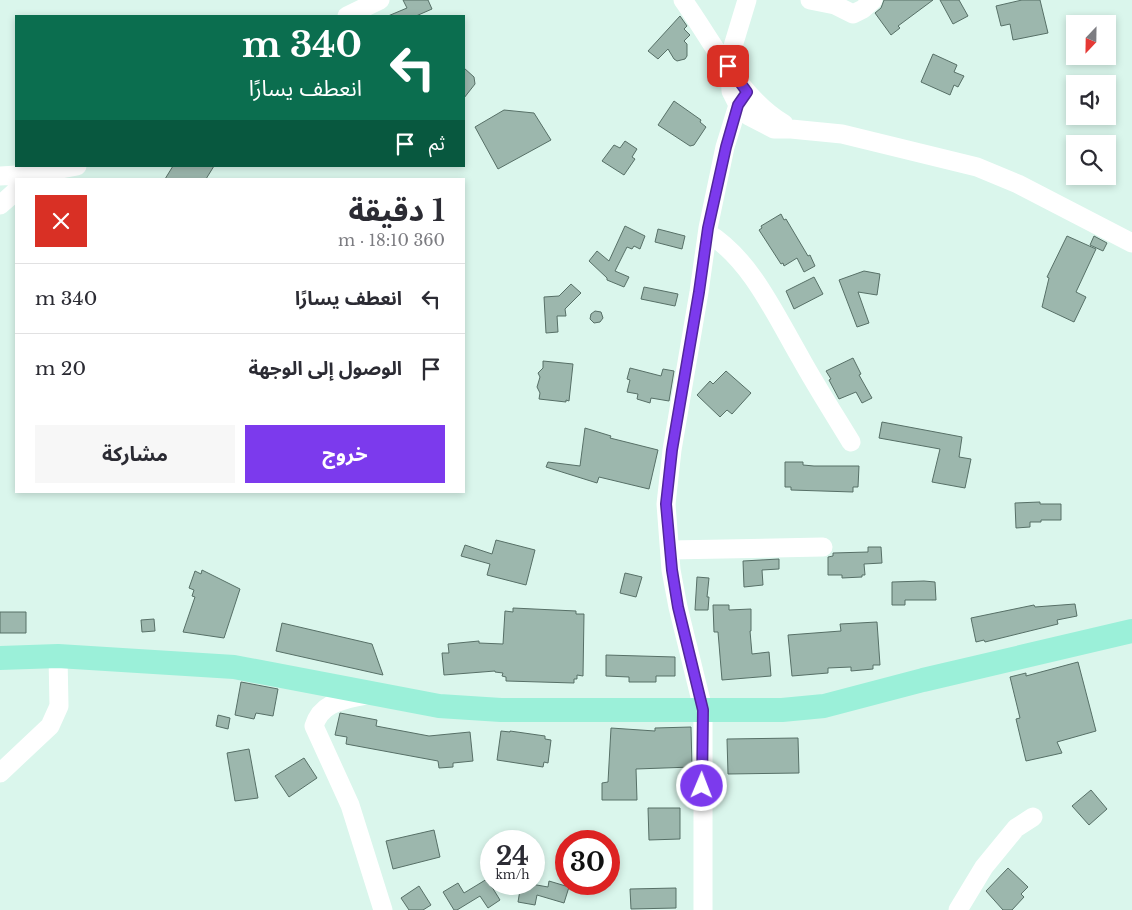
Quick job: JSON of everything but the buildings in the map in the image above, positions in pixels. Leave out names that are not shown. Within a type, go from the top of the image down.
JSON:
[{"type":"main road","points":[[0,658],[58,656],[234,667],[439,706],[501,710],[782,710],[824,706],[923,680],[1132,631]]},
{"type":"street","points":[[349,15],[380,0]]},
{"type":"street","points":[[683,0],[729,69]]},
{"type":"street","points":[[747,0],[729,69],[731,91],[742,99],[749,116],[774,129],[842,134],[977,167],[1018,184],[1132,243]]},
{"type":"street","points":[[810,0],[835,5],[853,14],[863,9],[873,0]]},
{"type":"street","points":[[703,910],[703,710],[678,607],[666,504],[672,450],[708,233],[721,166],[742,99]]},
{"type":"street","points":[[0,176],[33,177],[73,167]]},
{"type":"street","points":[[0,205],[15,192]]},
{"type":"street","points":[[708,233],[739,258],[774,310],[851,442]]},
{"type":"street","points":[[670,550],[824,547]]},
{"type":"street","points":[[0,772],[50,726],[59,706],[58,656]]},
{"type":"street","points":[[372,694],[332,704],[323,709],[317,716],[314,726],[350,805],[383,910]]},
{"type":"street","points":[[958,910],[984,867],[1016,828],[1033,817]]},
{"type":"route","points":[[702,786],[703,710],[678,607],[672,570],[666,504],[672,450],[686,376],[708,228],[721,166],[738,105],[747,92],[730,72],[728,66]]}]
